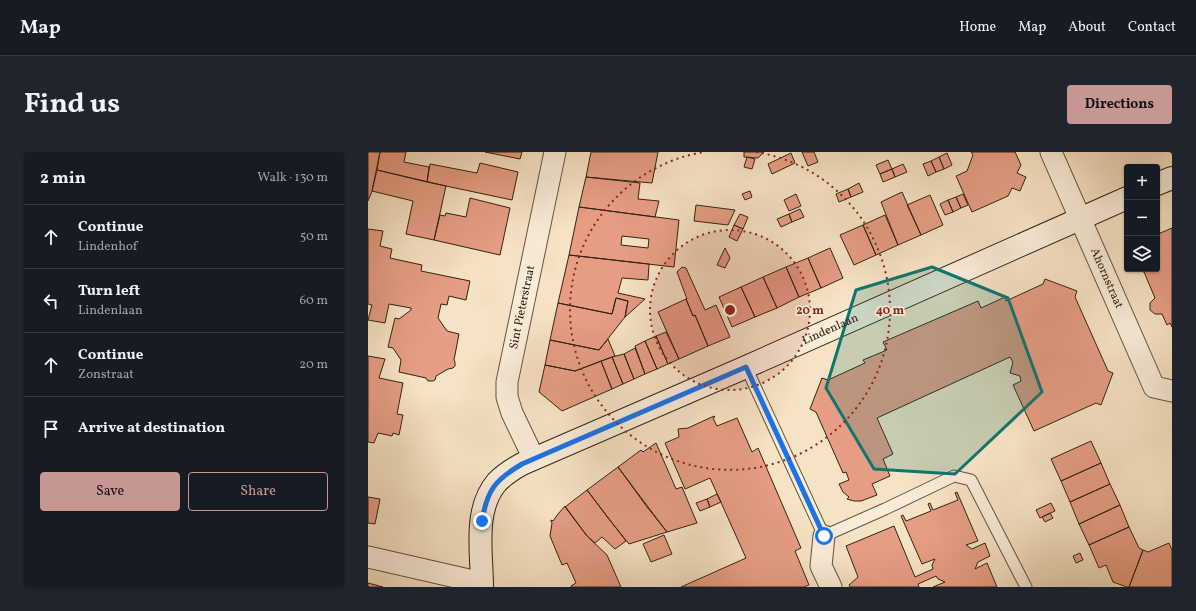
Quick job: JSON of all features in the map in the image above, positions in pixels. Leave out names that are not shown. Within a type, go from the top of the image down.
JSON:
[{"type":"street","name":"Sint Pieterstraat","points":[[534,459],[512,413],[507,397],[507,382],[555,152]]},
{"type":"street","name":"Ahornstraat","points":[[1051,152],[1154,387],[1172,391]]},
{"type":"street","points":[[1160,183],[1172,178]]},
{"type":"street","name":"Lindenlaan","points":[[481,586],[481,540],[485,503],[490,491],[502,477],[522,464],[746,367],[1124,199]]},
{"type":"street","points":[[824,536],[821,566],[831,587]]},
{"type":"street","points":[[368,557],[481,586]]},
{"type":"lane","points":[[746,367],[824,536],[954,476],[971,480],[1026,587]]},
{"type":"highlighted area","points":[[932,267],[1008,298],[1042,392],[955,474],[874,469],[826,388],[856,290]]},
{"type":"building","points":[[368,152],[380,152],[372,191],[368,201]]},
{"type":"building","points":[[380,152],[406,152],[404,162],[429,167],[427,182],[377,170]]},
{"type":"building","points":[[485,152],[522,152],[520,159]]},
{"type":"building","points":[[591,152],[658,152],[652,183],[586,177]]},
{"type":"building","points":[[744,152],[764,152],[758,158],[744,157]]},
{"type":"building","points":[[802,152],[814,152],[818,162],[808,166]]},
{"type":"building","points":[[971,152],[1015,152],[1021,165],[1017,173],[1026,177],[1020,191],[1012,188],[1008,196],[972,212],[956,176],[967,171],[973,155]]},
{"type":"building","points":[[791,153],[795,163],[772,174],[768,164]]},
{"type":"building","points":[[947,153],[952,165],[944,169],[939,157]]},
{"type":"building","points":[[747,157],[755,159],[752,169],[744,167]]},
{"type":"building","points":[[939,157],[944,169],[936,172],[931,161]]},
{"type":"building","points":[[888,160],[892,169],[880,174],[876,165]]},
{"type":"building","points":[[931,161],[936,172],[928,176],[923,164]]},
{"type":"building","points":[[480,163],[518,172],[512,200],[427,182],[430,164],[477,173]]},
{"type":"building","points":[[903,164],[907,172],[895,177],[892,169]]},
{"type":"building","points":[[892,169],[895,177],[883,182],[880,174]]},
{"type":"building","points":[[377,170],[446,186],[434,240],[406,234],[413,201],[372,191]]},
{"type":"building","points":[[586,177],[640,183],[638,199],[659,201],[655,217],[579,207]]},
{"type":"building","points":[[859,183],[863,192],[851,197],[848,189]]},
{"type":"building","points":[[848,189],[851,197],[839,202],[836,194]]},
{"type":"building","points":[[750,191],[752,197],[745,200],[742,194]]},
{"type":"building","points":[[902,192],[921,235],[898,245],[881,202]]},
{"type":"building","points":[[796,194],[801,206],[789,211],[784,200]]},
{"type":"building","points":[[963,194],[968,205],[961,208],[956,197]]},
{"type":"building","points":[[930,195],[943,225],[921,235],[907,205]]},
{"type":"building","points":[[956,197],[961,208],[953,212],[948,200]]},
{"type":"building","points":[[470,198],[510,208],[500,255],[434,240],[440,215],[445,216],[446,213],[466,217]]},
{"type":"building","points":[[948,200],[953,212],[945,215],[940,204]]},
{"type":"building","points":[[696,205],[735,210],[728,225],[694,221]]},
{"type":"building","points":[[579,207],[679,220],[674,267],[569,255]],"holes":[[[622,236],[649,239],[648,248],[621,245]]]},
{"type":"building","points":[[800,209],[804,217],[792,222],[789,214]]},
{"type":"building","points":[[740,214],[748,217],[743,229],[734,225]]},
{"type":"building","points":[[789,214],[792,222],[781,227],[777,219]]},
{"type":"building","points":[[885,215],[898,245],[876,255],[863,225]]},
{"type":"building","points":[[734,225],[743,229],[737,241],[729,237]]},
{"type":"building","points":[[863,225],[876,255],[854,265],[840,235]]},
{"type":"building","points":[[1172,228],[1172,327],[1170,323],[1167,325],[1162,314],[1155,314],[1150,310],[1150,303],[1155,298],[1144,272],[1160,272],[1160,233]]},
{"type":"building","points":[[368,229],[383,231],[380,246],[392,249],[390,258],[422,265],[421,271],[470,281],[466,300],[449,296],[447,305],[441,304],[438,318],[447,331],[459,334],[454,360],[455,366],[436,376],[435,380],[433,381],[428,381],[426,378],[399,372],[401,360],[393,348],[388,347],[395,318],[399,319],[411,310],[411,308],[389,304],[385,323],[368,320],[372,305],[368,304]]},
{"type":"building","points":[[725,248],[730,258],[725,268],[717,265]]},
{"type":"building","points":[[830,248],[843,278],[821,288],[808,258]]},
{"type":"building","points":[[569,255],[649,264],[648,280],[622,278],[618,293],[645,299],[625,317],[628,301],[616,298],[612,314],[558,303]]},
{"type":"building","points":[[808,258],[821,288],[799,297],[786,267]]},
{"type":"building","points":[[682,267],[686,268],[705,310],[716,305],[730,337],[708,346],[695,315],[693,316],[677,272]]},
{"type":"building","points":[[786,267],[799,297],[777,308],[763,277]]},
{"type":"building","points":[[763,277],[777,308],[755,317],[741,287]]},
{"type":"building","points":[[1045,279],[1077,291],[1075,297],[1108,371],[1113,373],[1101,405],[1096,403],[1034,431],[1013,385],[1021,381],[1020,376],[1010,373],[1013,362],[1010,357],[877,418],[893,454],[883,459],[890,476],[872,484],[877,495],[861,501],[847,499],[849,497],[843,492],[839,484],[849,480],[846,472],[843,473],[816,412],[810,409],[822,378],[828,380],[865,363],[863,360],[887,350],[883,342],[978,301],[981,308],[1005,297],[1006,301],[1043,284]]},
{"type":"building","points":[[741,287],[755,317],[732,327],[719,297]]},
{"type":"building","points":[[616,298],[628,301],[625,317],[599,350],[550,340],[558,303],[612,314]]},
{"type":"building","points":[[686,299],[693,316],[695,315],[708,346],[679,359],[658,312]]},
{"type":"building","points":[[666,332],[679,359],[668,364],[656,336]]},
{"type":"building","points":[[656,336],[668,364],[657,369],[645,341]]},
{"type":"building","points":[[608,339],[615,356],[575,371],[545,365],[550,340],[599,350]]},
{"type":"building","points":[[645,341],[657,369],[645,374],[635,346]]},
{"type":"building","points":[[635,348],[645,374],[634,379],[624,354]]},
{"type":"building","points":[[624,354],[634,379],[623,384],[612,357]]},
{"type":"building","points":[[368,356],[385,359],[379,378],[403,383],[397,414],[403,415],[399,435],[393,433],[392,436],[378,433],[374,443],[368,442]]},
{"type":"building","points":[[612,357],[623,384],[612,389],[601,361]]},
{"type":"building","points":[[601,361],[612,389],[562,411],[539,392],[545,365],[575,371]]},
{"type":"building","points":[[714,416],[715,417],[713,418],[717,426],[737,418],[752,452],[758,448],[801,548],[795,551],[809,585],[804,587],[681,587],[746,558],[710,478],[685,489],[665,443],[679,437],[678,429],[688,428]]},
{"type":"building","points":[[1091,441],[1101,463],[1061,481],[1051,459]]},
{"type":"building","points":[[656,443],[676,489],[682,487],[697,523],[667,532],[618,467],[641,450],[643,452]]},
{"type":"building","points":[[1101,463],[1110,484],[1070,502],[1061,481]]},
{"type":"building","points":[[618,467],[667,532],[629,544],[608,518],[587,490]]},
{"type":"building","points":[[1110,484],[1120,505],[1079,524],[1070,502]]},
{"type":"building","points":[[587,490],[626,541],[615,549],[602,537],[595,543],[587,536],[565,507]]},
{"type":"building","points":[[957,492],[978,541],[966,545],[972,549],[985,543],[990,556],[978,562],[975,569],[987,563],[997,587],[933,587],[945,582],[938,579],[936,576],[918,584],[919,587],[850,587],[849,585],[858,577],[846,546],[894,526],[915,577],[933,569],[932,565],[935,559],[922,564],[901,516],[903,515],[906,521],[931,511],[928,504],[930,503],[933,510],[958,500],[955,493]]},
{"type":"building","points":[[717,494],[721,502],[710,507],[707,499]]},
{"type":"building","points":[[368,497],[380,499],[375,524],[368,523]]},
{"type":"building","points":[[707,499],[710,507],[700,511],[696,503]]},
{"type":"building","points":[[1051,503],[1055,511],[1040,518],[1036,510]]},
{"type":"building","points":[[1120,505],[1129,527],[1089,545],[1079,524]]},
{"type":"building","points":[[565,506],[587,536],[607,555],[621,587],[571,587],[576,583],[567,563],[562,565],[550,536],[551,520],[553,521]]},
{"type":"building","points":[[1050,513],[1053,518],[1045,522],[1042,517]]},
{"type":"building","points":[[1129,527],[1139,548],[1143,550],[1129,587],[1127,587],[1113,582],[1106,565],[1099,568],[1089,545]]},
{"type":"building","points":[[664,535],[672,554],[651,562],[643,544]]},
{"type":"building","points":[[1169,543],[1172,550],[1172,587],[1129,587],[1143,550],[1148,552]]},
{"type":"building","points":[[1080,553],[1083,560],[1076,563],[1073,556]]},
{"type":"building","points":[[368,583],[383,587],[368,587]]},
{"type":"route","points":[[482,521],[485,503],[490,491],[502,477],[522,464],[746,367],[824,536]]}]
